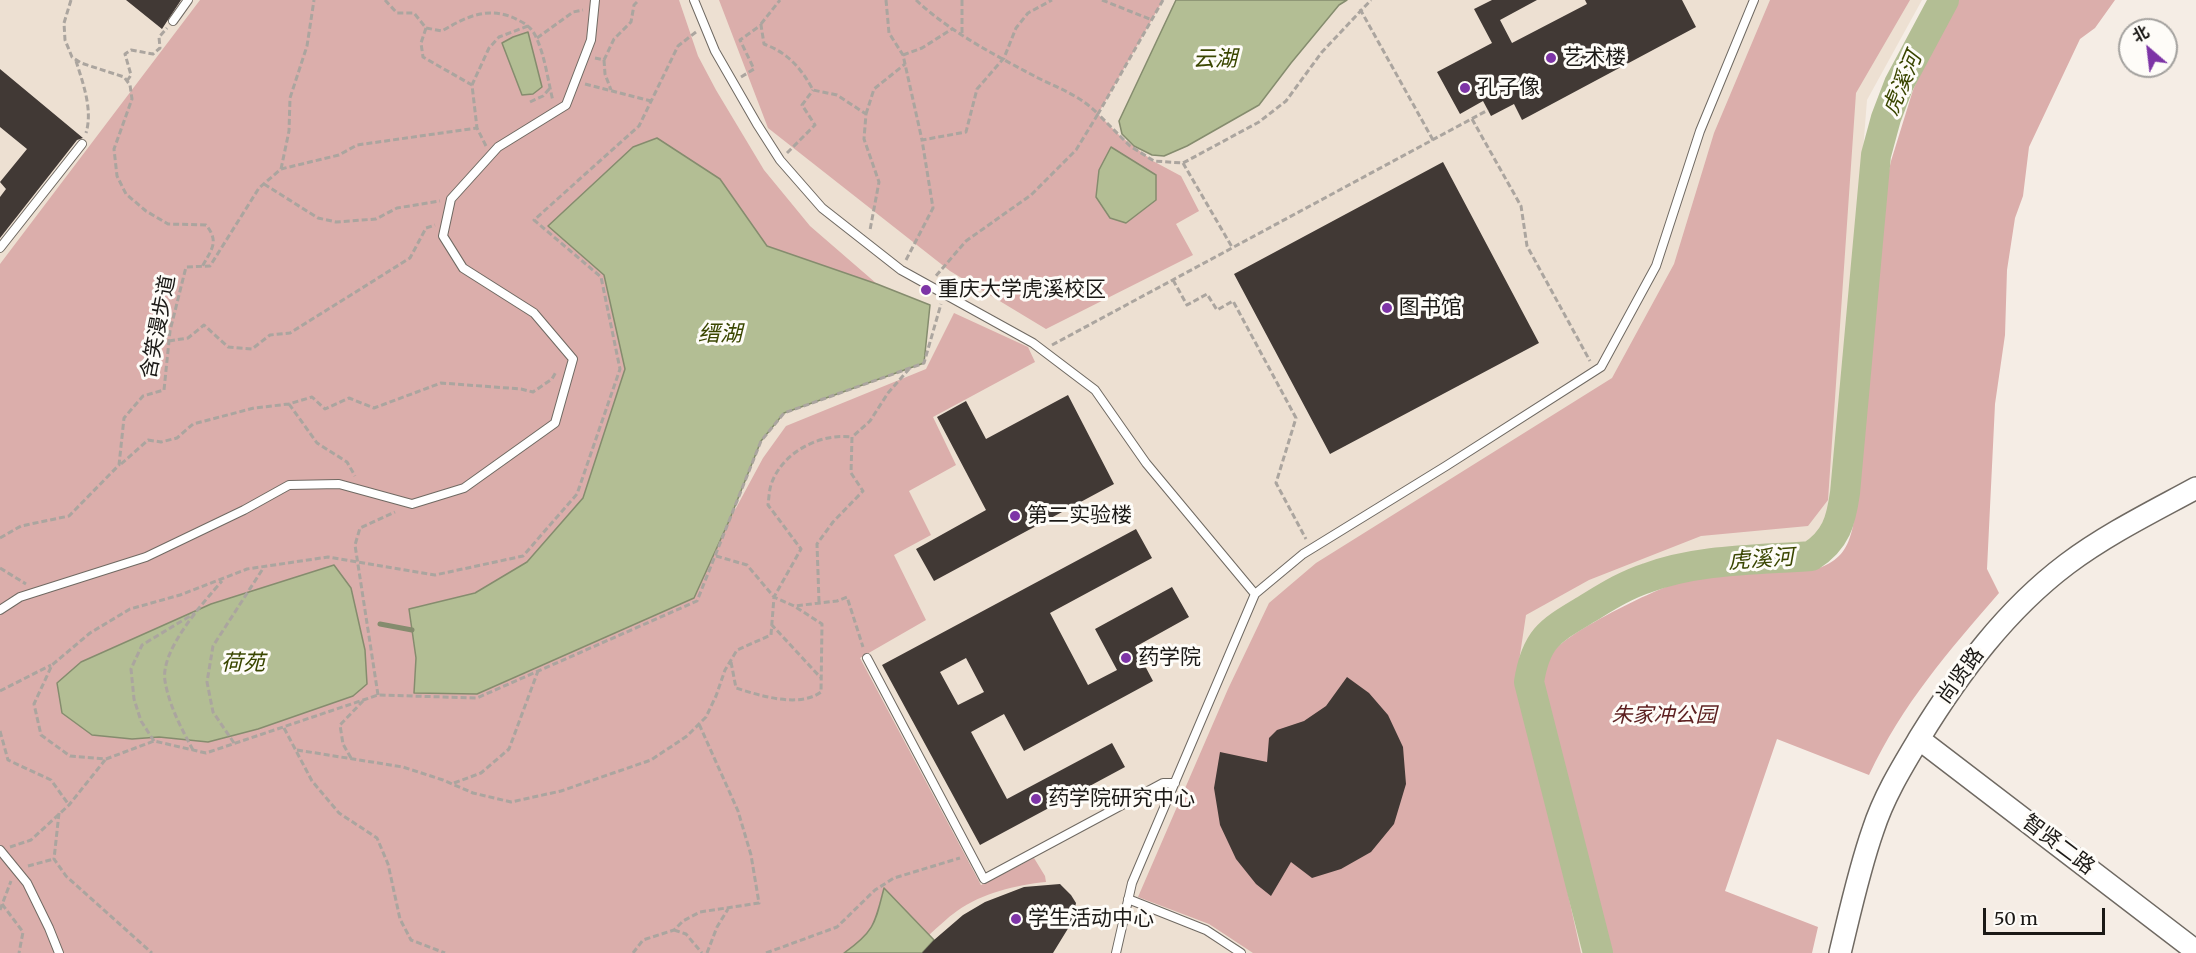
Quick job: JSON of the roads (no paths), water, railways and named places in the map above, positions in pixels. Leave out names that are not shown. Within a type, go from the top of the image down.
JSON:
[{"type":"street","name":"尚贤路","points":[[1840,953],[1873,829],[1893,782],[1949,690],[1970,662],[2025,600],[2066,565],[2107,536],[2196,488]]},
{"type":"street","name":"智贤二路","points":[[1919,739],[2196,951]]},
{"type":"lane","points":[[173,21],[189,0]]},
{"type":"lane","points":[[694,0],[732,83],[780,160],[822,208],[901,270],[1033,343],[1095,390],[1146,463],[1256,594]]},
{"type":"lane","points":[[1116,953],[1132,883],[1256,594],[1311,549],[1601,367],[1656,266],[1700,131],[1754,0]]},
{"type":"lane","points":[[0,610],[20,597],[146,556],[244,510],[290,485],[339,484],[412,504],[464,488],[555,423],[573,359],[534,313],[462,267],[443,236],[451,199],[490,155],[498,147],[566,105],[591,40],[595,4]]},
{"type":"lane","points":[[0,248],[82,144]]},
{"type":"lane","points":[[867,658],[984,879],[1163,783],[1175,783]]},
{"type":"lane","points":[[0,850],[27,883],[59,953]]},
{"type":"lane","points":[[1128,899],[1206,930],[1241,953]]},
{"type":"water","name":"云湖","points":[[1176,0],[1347,0],[1339,5],[1259,105],[1187,146],[1164,156],[1152,155],[1134,146],[1122,134],[1119,121]]},
{"type":"water","points":[[528,32],[542,87],[533,94],[522,95],[502,43]]},
{"type":"water","name":"缙湖","points":[[657,138],[720,179],[767,246],[930,305],[924,363],[784,413],[761,441],[729,521],[694,598],[477,694],[414,693],[416,658],[409,609],[475,593],[527,562],[583,498],[625,369],[604,275],[548,226],[633,147]]},
{"type":"water","points":[[1111,147],[1156,175],[1156,200],[1126,223],[1110,218],[1096,197],[1099,170]]},
{"type":"water","name":"荷苑","points":[[334,565],[351,588],[365,650],[367,684],[353,696],[258,729],[208,742],[159,737],[132,739],[92,735],[62,713],[57,683],[81,662],[211,604]]},
{"type":"water","points":[[884,888],[934,940],[922,953],[844,953],[868,932],[876,918]]},
{"type":"waterway","name":"虎溪河","points":[[1598,953],[1529,682],[1536,655],[1546,637],[1562,624],[1615,592],[1639,581],[1667,572],[1707,564],[1811,556],[1832,536],[1842,512],[1845,493],[1876,155],[1886,118],[1899,84],[1944,0]]},
{"type":"waterway","points":[[380,624],[412,630]]},
{"type":"place","name":"艺术楼","points":[[1551,58]]},
{"type":"place","name":"孔子像","points":[[1465,88]]},
{"type":"place","name":"重庆大学虎溪校区","points":[[926,290]]},
{"type":"place","name":"图书馆","points":[[1387,308]]},
{"type":"place","name":"第二实验楼","points":[[1015,516]]},
{"type":"place","name":"药学院","points":[[1126,658]]},
{"type":"place","name":"药学院研究中心","points":[[1036,799]]},
{"type":"place","name":"学生活动中心","points":[[1016,919]]},
{"type":"park label","name":"朱家冲公园","points":[[1664,716]]}]
